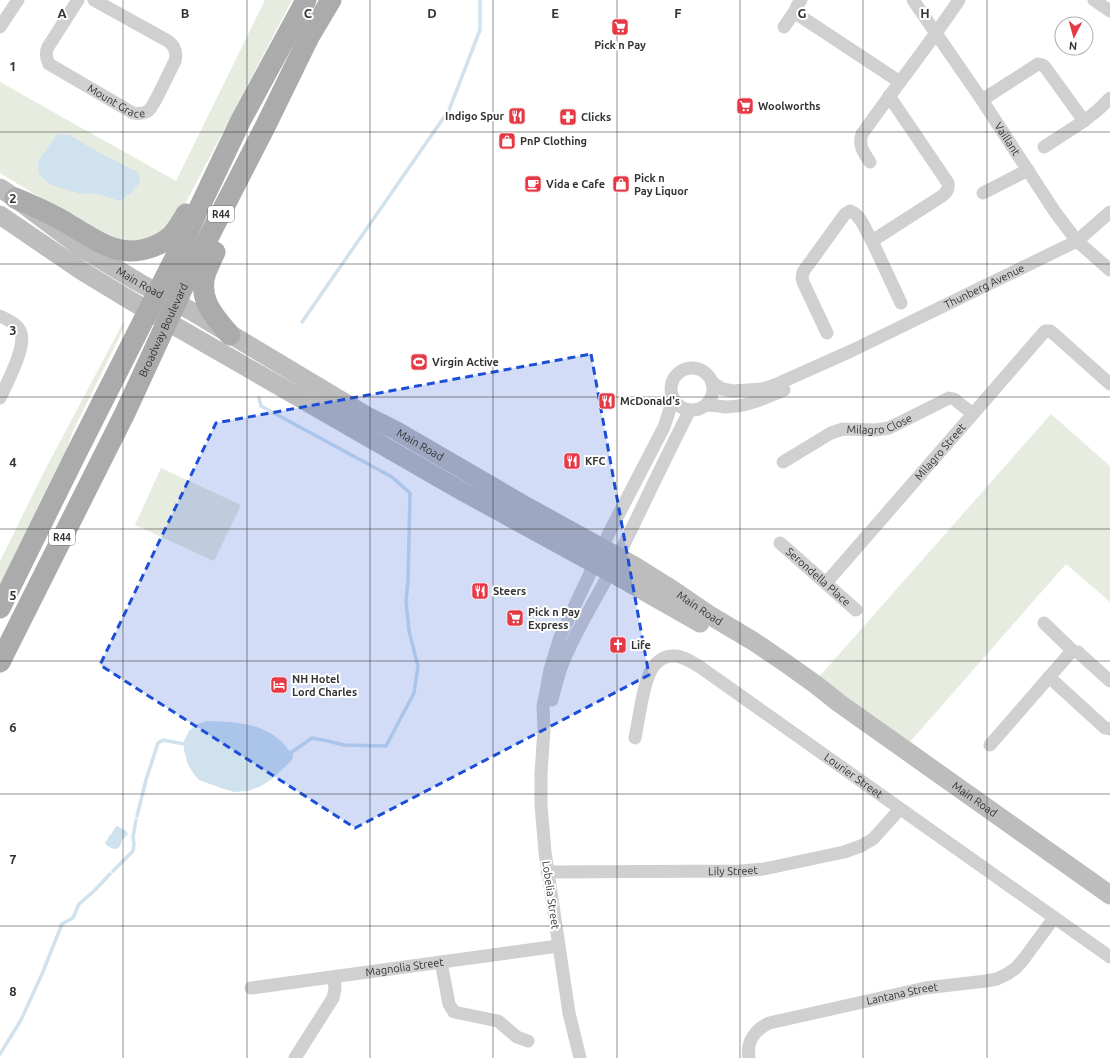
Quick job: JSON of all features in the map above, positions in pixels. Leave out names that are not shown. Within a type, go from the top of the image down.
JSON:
[{"type":"main road","name":"Broadway Boulevard","points":[[0,608],[158,293],[241,120],[306,0]]},
{"type":"main road","name":"Broadway Boulevard","points":[[0,662],[125,413],[176,303],[309,37],[331,0]]},
{"type":"main road","points":[[8,193],[69,224],[96,241],[114,249],[122,251],[148,249],[171,236],[178,227],[206,177],[241,120]]},
{"type":"main road","points":[[230,335],[209,309],[205,296],[204,280],[206,271],[235,207],[266,125]]},
{"type":"main road","name":"Main Road","points":[[8,193],[80,247],[366,415],[395,430],[505,494],[606,560]]},
{"type":"main road","name":"Main Road","points":[[0,215],[82,271],[148,311],[454,486],[606,560],[633,565],[778,658],[1110,895]]},
{"type":"street","points":[[0,27],[18,0]]},
{"type":"street","name":"Mount Grace","points":[[78,0],[48,46],[46,56],[49,64],[133,113],[144,113],[151,108],[174,61],[176,53],[175,49],[168,41],[94,0]]},
{"type":"street","name":"Vaillant","points":[[913,0],[982,100],[1055,212],[1077,241],[1110,270]]},
{"type":"street","points":[[870,162],[860,146],[862,134],[959,0]]},
{"type":"street","points":[[1094,0],[1110,11]]},
{"type":"street","points":[[798,5],[800,16],[900,82]]},
{"type":"street","points":[[784,26],[798,5]]},
{"type":"street","points":[[982,100],[1036,64],[1040,64],[1045,67],[1084,121]]},
{"type":"street","points":[[872,241],[942,196],[948,187],[948,183],[889,96]]},
{"type":"street","points":[[1044,147],[1084,121],[1110,98]]},
{"type":"street","points":[[983,193],[1028,170]]},
{"type":"street","points":[[827,333],[803,282],[802,276],[803,272],[846,212],[854,212],[858,215],[901,303]]},
{"type":"street","name":"Thunberg Avenue","points":[[713,383],[722,389],[733,391],[762,389],[779,377],[822,372],[852,351],[1077,241],[1110,212]]},
{"type":"street","points":[[0,316],[12,322],[21,334],[21,348],[0,398]]},
{"type":"street","name":"Milagro Street","points":[[826,583],[1043,332],[1050,331],[1057,336],[1110,384]]},
{"type":"street","points":[[687,368],[701,369],[707,373],[713,383],[713,395],[706,405],[696,410],[690,410],[680,406],[673,398],[671,392],[671,386],[676,375],[687,368]]},
{"type":"street","name":"Thunberg Avenue","points":[[706,405],[726,407],[749,404],[764,399],[799,375]]},
{"type":"street","points":[[606,560],[610,531],[664,427],[673,398]]},
{"type":"street","name":"Milagro Close","points":[[783,462],[837,430],[876,430],[889,428],[949,398],[954,399],[973,414]]},
{"type":"street","points":[[606,560],[666,458],[690,410]]},
{"type":"street","name":"Serondella Place","points":[[780,543],[856,610]]},
{"type":"street","name":"Lobelia Street","points":[[544,729],[550,714],[556,686],[566,655],[581,625],[606,560]]},
{"type":"street","name":"Lobelia Street","points":[[580,1058],[568,1013],[547,872],[541,805],[541,774],[544,729],[543,707],[550,670],[560,637],[606,560]]},
{"type":"street","points":[[1044,623],[1074,652],[1078,652],[1110,681]]},
{"type":"street","points":[[990,745],[1069,654],[1074,652]]},
{"type":"street","name":"Lourier Street","points":[[635,738],[641,704],[650,673],[654,665],[659,660],[672,656],[688,660],[700,667],[1110,958]]},
{"type":"street","points":[[1049,677],[1105,728],[1110,729]]},
{"type":"street","name":"Lily Street","points":[[547,872],[741,871],[764,869],[844,852],[861,846],[873,839],[900,809]]},
{"type":"street","name":"Lantana Street","points":[[749,1058],[748,1051],[753,1035],[759,1028],[769,1023],[924,988],[986,981],[1007,974],[1016,968],[1023,960],[1054,918]]},
{"type":"street","name":"Magnolia Street","points":[[251,988],[558,946]]},
{"type":"street","points":[[441,962],[449,1004],[454,1012],[498,1021],[517,1037],[528,1041]]},
{"type":"street","points":[[295,1058],[332,998],[335,989],[334,977]]},
{"type":"highlighted area","points":[[591,354],[649,675],[355,828],[100,665],[216,423]]},
{"type":"shaded area","points":[[265,0],[292,0],[183,208],[163,234],[142,244],[103,236],[0,173],[0,82],[176,181]]},
{"type":"shaded area","points":[[124,321],[124,326],[119,338],[72,433],[66,453],[0,587],[0,561],[45,470]]},
{"type":"shaded area","points":[[1051,414],[1110,466],[1110,602],[1066,564],[910,742],[819,677]]},
{"type":"shaded area","points":[[161,468],[241,505],[214,561],[135,525]]},
{"type":"water","points":[[57,134],[70,135],[89,147],[131,169],[138,171],[140,182],[132,192],[120,201],[95,194],[81,194],[49,184],[39,174],[38,162]]},
{"type":"water","points":[[206,721],[247,724],[266,731],[275,736],[284,744],[293,755],[292,760],[272,779],[261,786],[248,791],[234,792],[199,780],[188,765],[184,750],[184,741],[189,731],[195,725]]},
{"type":"water","points":[[117,826],[125,830],[128,834],[122,840],[119,847],[113,849],[106,845],[105,842]]},
{"type":"waterway","points":[[302,322],[449,110],[480,30],[480,0]]},
{"type":"waterway","points":[[259,398],[261,406],[392,477],[410,493],[408,580],[406,601],[409,631],[418,666],[414,693],[386,746],[344,745],[312,738],[292,752]]},
{"type":"waterway","points":[[137,816],[146,780],[158,743],[163,740],[184,744]]},
{"type":"waterway","points":[[113,871],[133,851],[133,837],[136,820]]},
{"type":"waterway","points":[[0,1054],[21,1020],[42,974],[62,924],[73,918],[79,904],[110,874]]},
{"type":"place","name":"Pick n Pay","points":[[620,27]]},
{"type":"place","name":"Woolworths","points":[[745,106]]},
{"type":"place","name":"Indigo Spur","points":[[517,116]]},
{"type":"place","name":"Clicks","points":[[568,117]]},
{"type":"place","name":"PnP Clothing","points":[[507,141]]},
{"type":"place","name":"Vida e Cafe","points":[[533,184]]},
{"type":"place","name":"Pick n Pay Liquor","points":[[621,184]]},
{"type":"place","name":"Virgin Active","points":[[419,362]]},
{"type":"place","name":"McDonald's","points":[[607,401]]},
{"type":"place","name":"KFC","points":[[572,461]]},
{"type":"place","name":"Steers","points":[[480,591]]},
{"type":"place","name":"Pick n Pay Express","points":[[515,618]]},
{"type":"place","name":"Life","points":[[618,645]]},
{"type":"place","name":"NH Hotel Lord Charles","points":[[279,685]]}]
